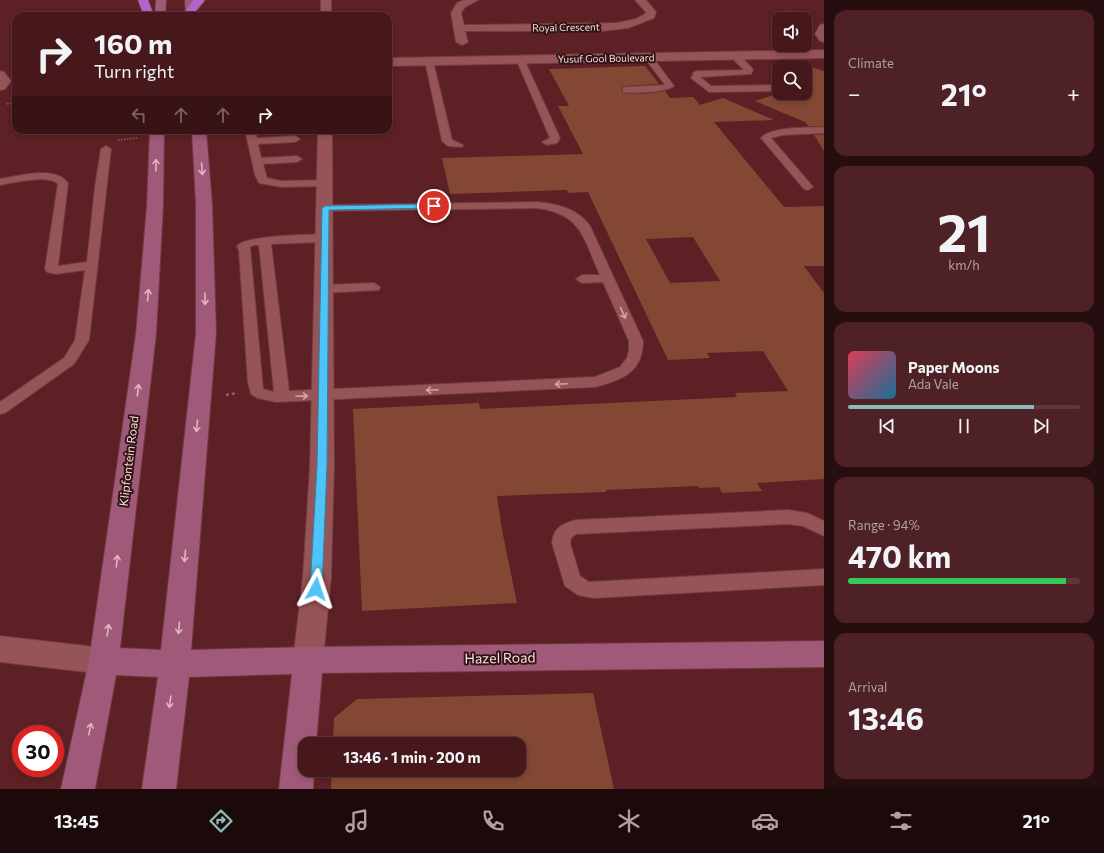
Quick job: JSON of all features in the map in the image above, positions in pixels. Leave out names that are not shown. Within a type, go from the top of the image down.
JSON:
[{"type":"highway","points":[[143,0],[148,12]]},
{"type":"highway","points":[[191,9],[200,0]]},
{"type":"main road","points":[[160,12],[161,0]]},
{"type":"main road","name":"Klipfontein Road","points":[[78,789],[104,661],[146,334],[155,206],[157,134]]},
{"type":"main road","points":[[159,789],[175,664],[206,333],[204,204],[199,134]]},
{"type":"main road","name":"Hazel Road","points":[[104,661],[175,664],[308,660],[824,654]]},
{"type":"main road","points":[[296,789],[308,660]]},
{"type":"street","points":[[326,0],[326,12]]},
{"type":"street","points":[[468,60],[456,13],[457,9],[473,0]]},
{"type":"street","name":"Royal Crescent","points":[[459,28],[590,27],[626,25],[645,20],[650,16],[651,12],[640,0]]},
{"type":"street","points":[[824,27],[821,34],[824,39]]},
{"type":"street","name":"Yusuf Gool Boulevard","points":[[392,62],[734,55],[772,51]]},
{"type":"street","name":"Yusuf Gool Boulevard","points":[[804,52],[824,54]]},
{"type":"street","points":[[0,75],[5,81],[0,86]]},
{"type":"street","points":[[308,660],[317,577],[323,395],[325,134]]},
{"type":"street","points":[[0,650],[41,653],[104,661]]},
{"type":"lane","points":[[734,55],[749,70],[748,72],[697,74],[695,78],[709,89],[772,88]]},
{"type":"lane","points":[[626,90],[664,88],[670,86],[648,57]]},
{"type":"lane","points":[[520,60],[555,138],[554,141],[547,142]]},
{"type":"lane","points":[[429,61],[447,141],[451,144],[458,145]]},
{"type":"lane","points":[[808,187],[766,138],[776,132],[824,130]]},
{"type":"lane","points":[[296,139],[251,135],[260,175],[263,181],[282,184],[325,183]]},
{"type":"lane","points":[[0,408],[69,361],[82,340],[92,265],[100,186],[106,149]]},
{"type":"lane","points":[[257,161],[297,159]]},
{"type":"lane","points":[[0,182],[39,177],[56,178],[62,180],[63,183],[52,269],[56,270],[92,265]]},
{"type":"lane","points":[[324,238],[252,242],[243,246],[245,251],[256,391],[262,395],[323,395],[582,383],[601,381],[618,375],[632,364],[637,349],[636,342],[584,226],[572,214],[561,208],[537,204],[325,208]]},
{"type":"lane","points":[[265,241],[282,396]]},
{"type":"lane","points":[[582,279],[607,278]]},
{"type":"lane","points":[[324,289],[374,287]]},
{"type":"lane","points":[[824,529],[807,520],[788,517],[576,527],[569,529],[561,537],[572,580],[585,589],[824,577]]},
{"type":"building","points":[[645,66],[659,84],[626,86],[622,87],[622,93],[642,94],[665,91],[670,98],[693,97],[700,105],[723,98],[774,120],[714,122],[784,207],[824,206],[824,266],[804,266],[824,293],[824,479],[757,483],[762,491],[722,493],[719,487],[699,488],[698,486],[606,490],[606,492],[497,496],[502,530],[517,603],[362,611],[353,409],[479,403],[480,409],[737,397],[735,393],[788,391],[763,351],[707,353],[710,358],[668,360],[588,192],[568,193],[567,190],[450,194],[442,158],[583,154],[558,106],[569,106],[549,69]],"holes":[[[693,237],[720,281],[670,283],[646,239]]]},
{"type":"building","points":[[812,67],[824,71],[824,126],[808,126],[805,122],[755,101],[772,96],[772,100],[812,100]]},
{"type":"building","points":[[824,134],[824,151],[814,135]]},
{"type":"building","points":[[593,693],[614,789],[331,789],[332,777],[526,777],[526,737],[333,737],[334,718],[357,699]]},
{"type":"route","points":[[316,589],[322,466],[325,208],[434,206]]}]
